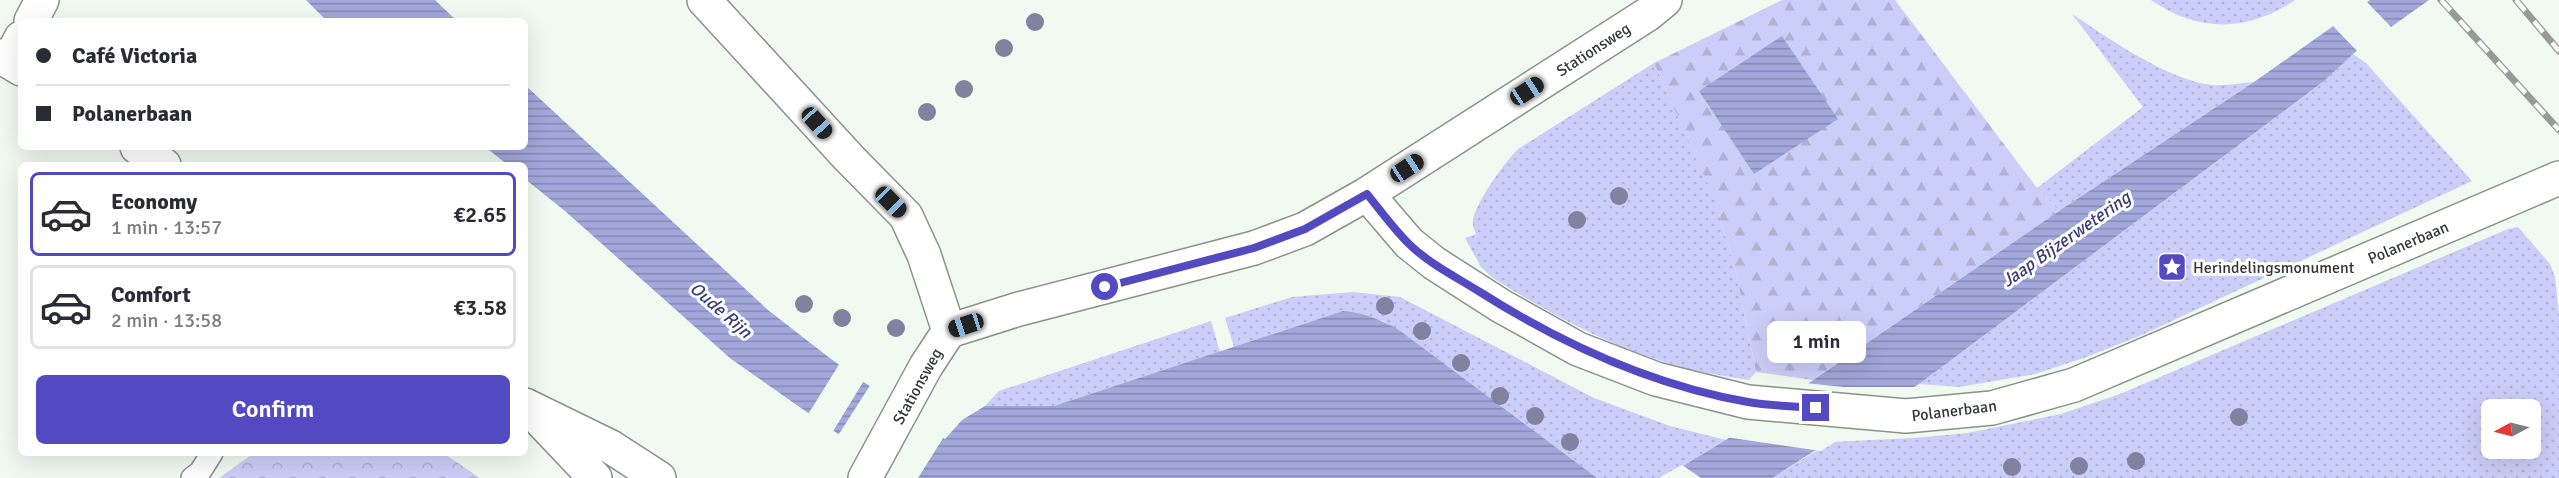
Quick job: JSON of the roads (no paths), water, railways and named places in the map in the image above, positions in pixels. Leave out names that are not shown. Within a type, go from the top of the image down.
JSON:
[{"type":"main road","points":[[33,18],[42,0]]},
{"type":"main road","points":[[704,0],[849,158],[906,216],[924,255],[949,331]]},
{"type":"main road","name":"Stationsweg","points":[[869,470],[926,366],[949,331],[1019,309],[1254,248],[1305,229],[1367,194],[1648,14],[1665,0]]},
{"type":"main road","points":[[142,150],[160,162]]},
{"type":"main road","name":"Polanerbaan","points":[[1367,194],[1409,243],[1434,263],[1501,306],[1578,349],[1656,379],[1748,402],[1906,416],[1992,408],[2074,385],[2559,178]]},
{"type":"main road","points":[[528,407],[611,447],[659,478]]},
{"type":"main road","points":[[528,408],[595,478]]},
{"type":"lane","points":[[192,478],[200,472],[210,456]]},
{"type":"water","points":[[306,0],[435,0],[454,18],[324,18]]},
{"type":"water","name":"Jaap Bijzerwetering","points":[[2370,0],[2429,0],[2353,54],[2324,81],[1919,384],[1772,478],[1663,478],[1726,440],[2059,211],[2254,82]]},
{"type":"water","points":[[1782,36],[1838,119],[1754,174],[1699,91]]},
{"type":"water","name":"Oude Rijn","points":[[528,88],[768,310],[831,359],[945,439],[962,420],[985,406],[1054,406],[1343,311],[1372,317],[1399,330],[1597,478],[901,478],[731,359],[565,211],[528,181],[528,162],[504,162],[489,150],[528,150]]},
{"type":"railway","points":[[2441,0],[2559,130]]},
{"type":"railway","points":[[2516,0],[2559,51]]},
{"type":"place","name":"Herindelingsmonument","points":[[2172,267]]}]
